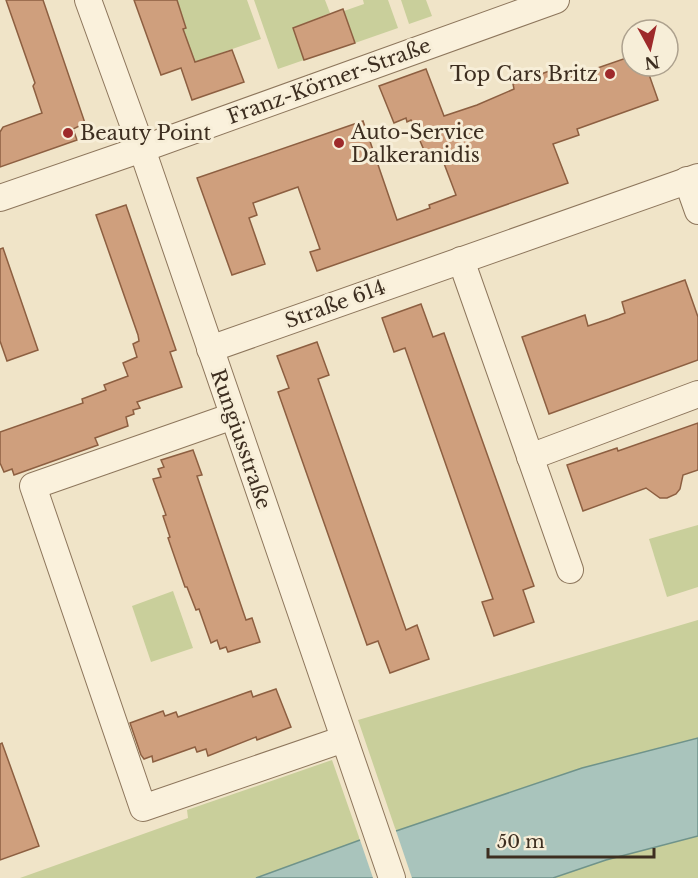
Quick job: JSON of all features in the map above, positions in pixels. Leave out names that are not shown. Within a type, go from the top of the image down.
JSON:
[{"type":"street","name":"Rungiusstraße","points":[[88,0],[142,149],[392,878]]},
{"type":"street","name":"Franz-Körner-Straße","points":[[0,198],[556,0]]},
{"type":"street","name":"Straße 614","points":[[210,349],[693,179],[698,211]]},
{"type":"street","points":[[461,260],[570,570]]},
{"type":"street","points":[[530,457],[698,394]]},
{"type":"street","points":[[233,416],[33,486],[40,509],[143,808],[344,739]]},
{"type":"green space","points":[[177,0],[247,0],[261,39],[195,62],[183,29],[186,27]]},
{"type":"green space","points":[[254,0],[325,0],[330,13],[293,28],[304,60],[278,69]]},
{"type":"green space","points":[[363,0],[388,0],[398,28],[355,43],[344,11],[364,4]]},
{"type":"green space","points":[[401,0],[426,0],[432,16],[409,24]]},
{"type":"green space","points":[[698,525],[698,587],[667,597],[649,539]]},
{"type":"green space","points":[[173,591],[193,648],[151,662],[132,606]]},
{"type":"green space","points":[[698,620],[698,738],[582,768],[396,831],[358,720]]},
{"type":"green space","points":[[332,760],[360,840],[256,878],[20,878],[188,818],[187,810]]},
{"type":"green space","points":[[698,836],[698,878],[553,878],[606,860]]},
{"type":"water","points":[[698,738],[698,836],[606,860],[553,878],[256,878],[360,840],[396,831],[582,768]]},
{"type":"pier","points":[[395,828],[412,878],[373,878],[359,837]]},
{"type":"building","points":[[6,0],[43,0],[85,123],[73,129],[77,140],[0,167],[0,132],[3,127],[42,113],[33,86],[35,83]]},
{"type":"building","points":[[134,0],[177,0],[186,28],[183,29],[195,62],[232,50],[244,82],[192,100],[181,68],[161,75]]},
{"type":"building","points":[[343,9],[355,43],[304,60],[293,28]]},
{"type":"building","points":[[620,60],[620,78],[650,78],[658,100],[577,129],[579,135],[553,144],[568,183],[317,271],[310,252],[320,249],[298,187],[253,203],[257,215],[249,218],[265,264],[232,275],[197,178],[363,121],[397,220],[430,208],[429,205],[456,195],[440,153],[427,157],[411,120],[407,122],[406,118],[394,123],[379,86],[426,69],[444,116],[477,105],[514,89],[513,84],[555,69],[560,81]]},
{"type":"building","points":[[126,205],[176,350],[170,352],[182,387],[137,402],[140,408],[133,410],[134,414],[126,417],[128,426],[95,438],[98,445],[14,475],[12,469],[4,472],[0,463],[0,432],[83,403],[82,399],[106,390],[104,385],[128,376],[123,363],[137,357],[133,344],[139,341],[138,335],[96,215]]},
{"type":"building","points":[[3,248],[38,350],[7,361],[0,341],[0,249]]},
{"type":"building","points":[[685,280],[698,317],[698,360],[549,414],[522,337],[585,315],[588,326],[609,319],[625,313],[622,302]]},
{"type":"building","points":[[421,304],[433,337],[444,333],[534,586],[523,590],[534,622],[494,636],[482,602],[493,599],[405,348],[394,352],[382,318]]},
{"type":"building","points":[[317,342],[329,375],[318,379],[406,630],[417,625],[429,659],[390,673],[378,641],[367,645],[278,392],[289,388],[277,356]]},
{"type":"building","points":[[698,423],[698,470],[683,475],[680,489],[676,494],[660,498],[646,488],[583,511],[567,465],[617,448],[618,451]]},
{"type":"building","points":[[193,450],[202,475],[197,476],[246,620],[252,618],[260,642],[228,652],[226,647],[220,649],[217,640],[211,643],[199,609],[196,610],[187,587],[185,587],[168,538],[170,537],[163,516],[166,515],[153,479],[161,477],[158,469],[164,467],[161,460]]},
{"type":"building","points":[[276,689],[291,727],[257,740],[256,737],[208,756],[206,749],[197,752],[195,747],[153,762],[152,756],[144,759],[141,755],[130,723],[163,711],[165,716],[176,712],[178,717],[251,691],[253,697]]},
{"type":"building","points":[[2,743],[39,846],[0,860],[0,744]]},
{"type":"place","name":"Top Cars Britz","points":[[610,74]]},
{"type":"place","name":"Beauty Point","points":[[68,133]]},
{"type":"place","name":"Auto-Service Dalkeranidis","points":[[339,143]]}]
